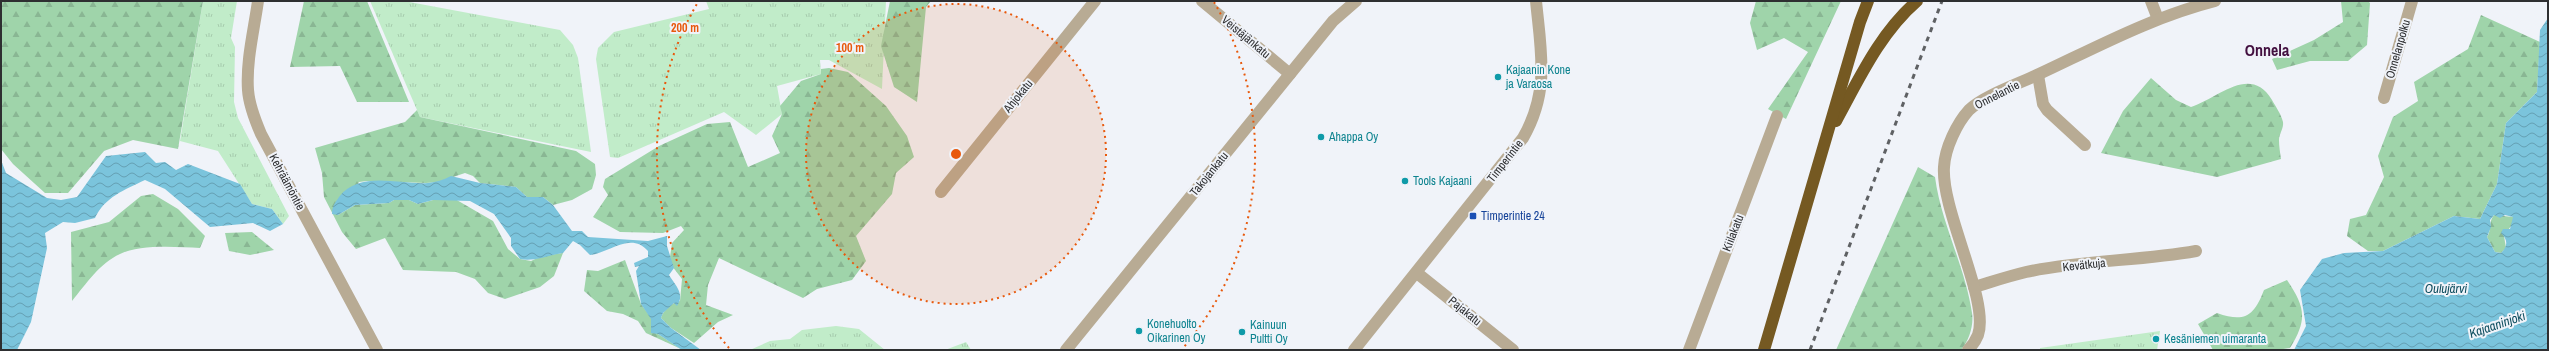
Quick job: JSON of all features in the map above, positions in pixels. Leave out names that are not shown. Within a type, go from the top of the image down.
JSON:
[{"type":"highway","points":[[1764,350],[1860,22],[1868,1]]},
{"type":"highway","points":[[1826,141],[1871,56],[1908,8],[1917,1]]},
{"type":"street","name":"Kehräämöntie","points":[[258,1],[248,74],[248,90],[252,109],[261,134],[377,350]]},
{"type":"street","name":"Ahjokatu","points":[[941,192],[1095,1]]},
{"type":"street","name":"Veistäjänkatu","points":[[1202,1],[1290,74]]},
{"type":"street","name":"Takojankatu","points":[[1066,350],[1333,21],[1356,1]]},
{"type":"street","name":"Timperintie","points":[[1354,350],[1523,138],[1535,118],[1541,84],[1536,1]]},
{"type":"street","points":[[2151,1],[2158,19]]},
{"type":"street","name":"Onnelantie","points":[[1968,350],[1978,334],[1980,318],[1974,287],[1959,243],[1945,182],[1944,166],[1956,129],[1970,109],[2038,75],[2158,19],[2215,1]]},
{"type":"street","name":"Onnelanpolku","points":[[2384,98],[2412,1]]},
{"type":"street","points":[[2038,75],[2043,104],[2047,110],[2085,145]]},
{"type":"street","name":"Kiilakatu","points":[[1689,350],[1777,116]]},
{"type":"street","name":"Kevätkuja","points":[[1974,287],[2040,270],[2168,256],[2196,250]]},
{"type":"street","name":"Pajakatu","points":[[1417,272],[1513,350]]},
{"type":"green space","points":[[1,1],[203,1],[178,149],[133,140],[104,151],[68,193],[45,193],[13,164],[1,149]]},
{"type":"green space","points":[[203,1],[237,1],[231,38],[235,47],[234,102],[238,118],[289,216],[283,224],[272,209],[252,204],[218,151],[180,141]]},
{"type":"green space","points":[[304,1],[367,1],[409,102],[357,102],[340,66],[290,67]]},
{"type":"green space","points":[[370,1],[404,1],[560,30],[573,45],[578,58],[591,152],[420,117]]},
{"type":"green space","points":[[706,1],[886,1],[882,89],[829,60],[820,60],[821,74],[777,86],[782,114],[756,135],[724,112],[618,158],[610,157],[596,59],[598,48],[614,32],[709,9]]},
{"type":"green space","points":[[890,1],[931,1],[926,7],[917,102],[894,87],[881,46]]},
{"type":"green space","points":[[1756,1],[1841,1],[1786,119],[1768,109],[1808,52],[1784,38],[1757,50],[1750,23]]},
{"type":"green space","points":[[2341,1],[2368,1],[2370,3],[2367,45],[2348,61],[2310,61],[2277,70],[2272,59],[2314,40],[2343,22]]},
{"type":"green space","points":[[2481,15],[2540,42],[2537,92],[2506,123],[2497,184],[2480,219],[2454,216],[2383,251],[2368,251],[2347,236],[2350,219],[2366,215],[2384,177],[2378,156],[2393,117],[2418,101],[2414,82],[2468,49]]},
{"type":"green space","points":[[829,68],[848,72],[886,106],[907,136],[914,157],[896,173],[892,194],[856,236],[866,261],[852,280],[817,289],[803,298],[719,258],[708,285],[706,305],[733,315],[718,322],[694,343],[671,328],[661,318],[669,307],[680,301],[682,279],[672,266],[670,257],[672,243],[684,230],[681,226],[663,233],[620,232],[593,217],[608,195],[603,187],[605,179],[659,146],[707,124],[730,122],[748,167],[780,153],[772,136],[782,114],[780,106],[801,81],[821,74],[821,69]]},
{"type":"green space","points":[[2151,78],[2176,100],[2191,107],[2202,103],[2223,91],[2244,84],[2254,85],[2263,90],[2272,100],[2280,113],[2283,122],[2279,140],[2281,159],[2217,177],[2101,153],[2123,111]]},
{"type":"green space","points":[[417,110],[420,117],[576,151],[595,164],[596,175],[592,189],[572,200],[553,205],[543,197],[527,197],[516,187],[480,183],[473,176],[465,173],[438,182],[426,183],[367,181],[359,182],[338,215],[355,205],[389,203],[394,200],[409,200],[418,204],[433,200],[455,199],[493,221],[508,249],[520,259],[531,261],[542,256],[563,253],[554,276],[540,287],[505,299],[488,293],[475,279],[456,272],[403,270],[385,238],[356,249],[342,232],[324,197],[322,173],[315,148],[405,122]]},
{"type":"green space","points":[[1918,167],[1935,177],[1942,211],[1969,296],[1972,313],[1972,328],[1969,338],[1961,350],[1836,350]]},
{"type":"green space","points":[[153,194],[178,209],[205,236],[200,248],[148,247],[120,254],[100,268],[72,301],[71,232],[109,222],[141,196]]},
{"type":"green space","points":[[2494,215],[2513,217],[2513,223],[2504,236],[2506,248],[2501,253],[2495,252],[2487,237],[2491,220]]},
{"type":"green space","points":[[252,232],[274,250],[250,255],[229,251],[225,233]]},
{"type":"green space","points":[[625,260],[641,304],[652,319],[658,334],[681,349],[646,333],[638,321],[623,314],[607,311],[584,291],[587,270],[598,271]]},
{"type":"green space","points":[[2287,280],[2298,298],[2302,313],[2300,329],[2290,348],[2277,350],[2213,350],[2198,324],[2217,313],[2235,317],[2247,315],[2256,306],[2264,290]]},
{"type":"green space","points":[[836,326],[859,329],[885,350],[750,350],[770,341],[790,339],[802,330]]},
{"type":"green space","points":[[2160,331],[2157,350],[2040,350],[2040,348]]},
{"type":"green space","points":[[966,342],[971,350],[945,350]]},
{"type":"water","name":"Oulujärvi","points":[[2548,18],[2548,350],[2294,350],[2306,326],[2300,290],[2322,259],[2344,253],[2383,251],[2454,216],[2480,219],[2497,184],[2506,123],[2537,92],[2540,30]],"holes":[[[2494,215],[2500,218],[2505,215],[2513,217],[2510,229],[2503,229],[2501,233],[2506,241],[2505,248],[2501,253],[2495,252],[2487,237],[2491,227],[2490,220]]]},
{"type":"water","points":[[145,152],[156,163],[165,162],[176,170],[188,164],[240,184],[252,204],[272,209],[283,224],[270,231],[253,223],[210,227],[165,189],[145,180],[110,199],[95,218],[75,223],[63,222],[45,233],[47,248],[31,322],[17,350],[1,350],[1,160],[6,173],[47,198],[61,200],[77,197],[106,156]]},
{"type":"water","points":[[451,176],[480,183],[516,187],[527,197],[543,197],[553,205],[572,231],[582,231],[588,237],[648,241],[667,236],[667,246],[674,268],[669,275],[679,290],[680,298],[677,306],[674,303],[663,313],[661,318],[671,328],[701,350],[682,350],[658,334],[651,333],[651,319],[641,304],[636,271],[639,266],[635,267],[634,263],[648,257],[648,251],[641,245],[627,243],[590,255],[580,245],[573,241],[563,253],[536,259],[520,259],[511,246],[511,238],[494,214],[470,201],[433,200],[418,204],[409,200],[394,200],[389,203],[355,205],[338,215],[332,214],[333,207],[339,197],[348,189],[358,184],[369,181],[428,183],[440,181]]},
{"type":"railway","points":[[1810,350],[1942,1]]},
{"type":"place","name":"Kajaanin Kone ja Varaosa","points":[[1498,77]]},
{"type":"place","name":"Ahappa Oy","points":[[1321,137]]},
{"type":"place","name":"Tools Kajaani","points":[[1405,181]]},
{"type":"place","name":"Timperintie 24","points":[[1473,216]]},
{"type":"place","name":"Konehuolto Oikarinen Oy","points":[[1139,331]]},
{"type":"place","name":"Kainuun Pultti Oy","points":[[1242,332]]},
{"type":"place","name":"Kesäniemen uimaranta","points":[[2156,339]]},
{"type":"district","name":"Onnela","points":[[2267,50]]},
{"type":"water label","name":"Kajaaninjoki","points":[[2497,324]]}]
